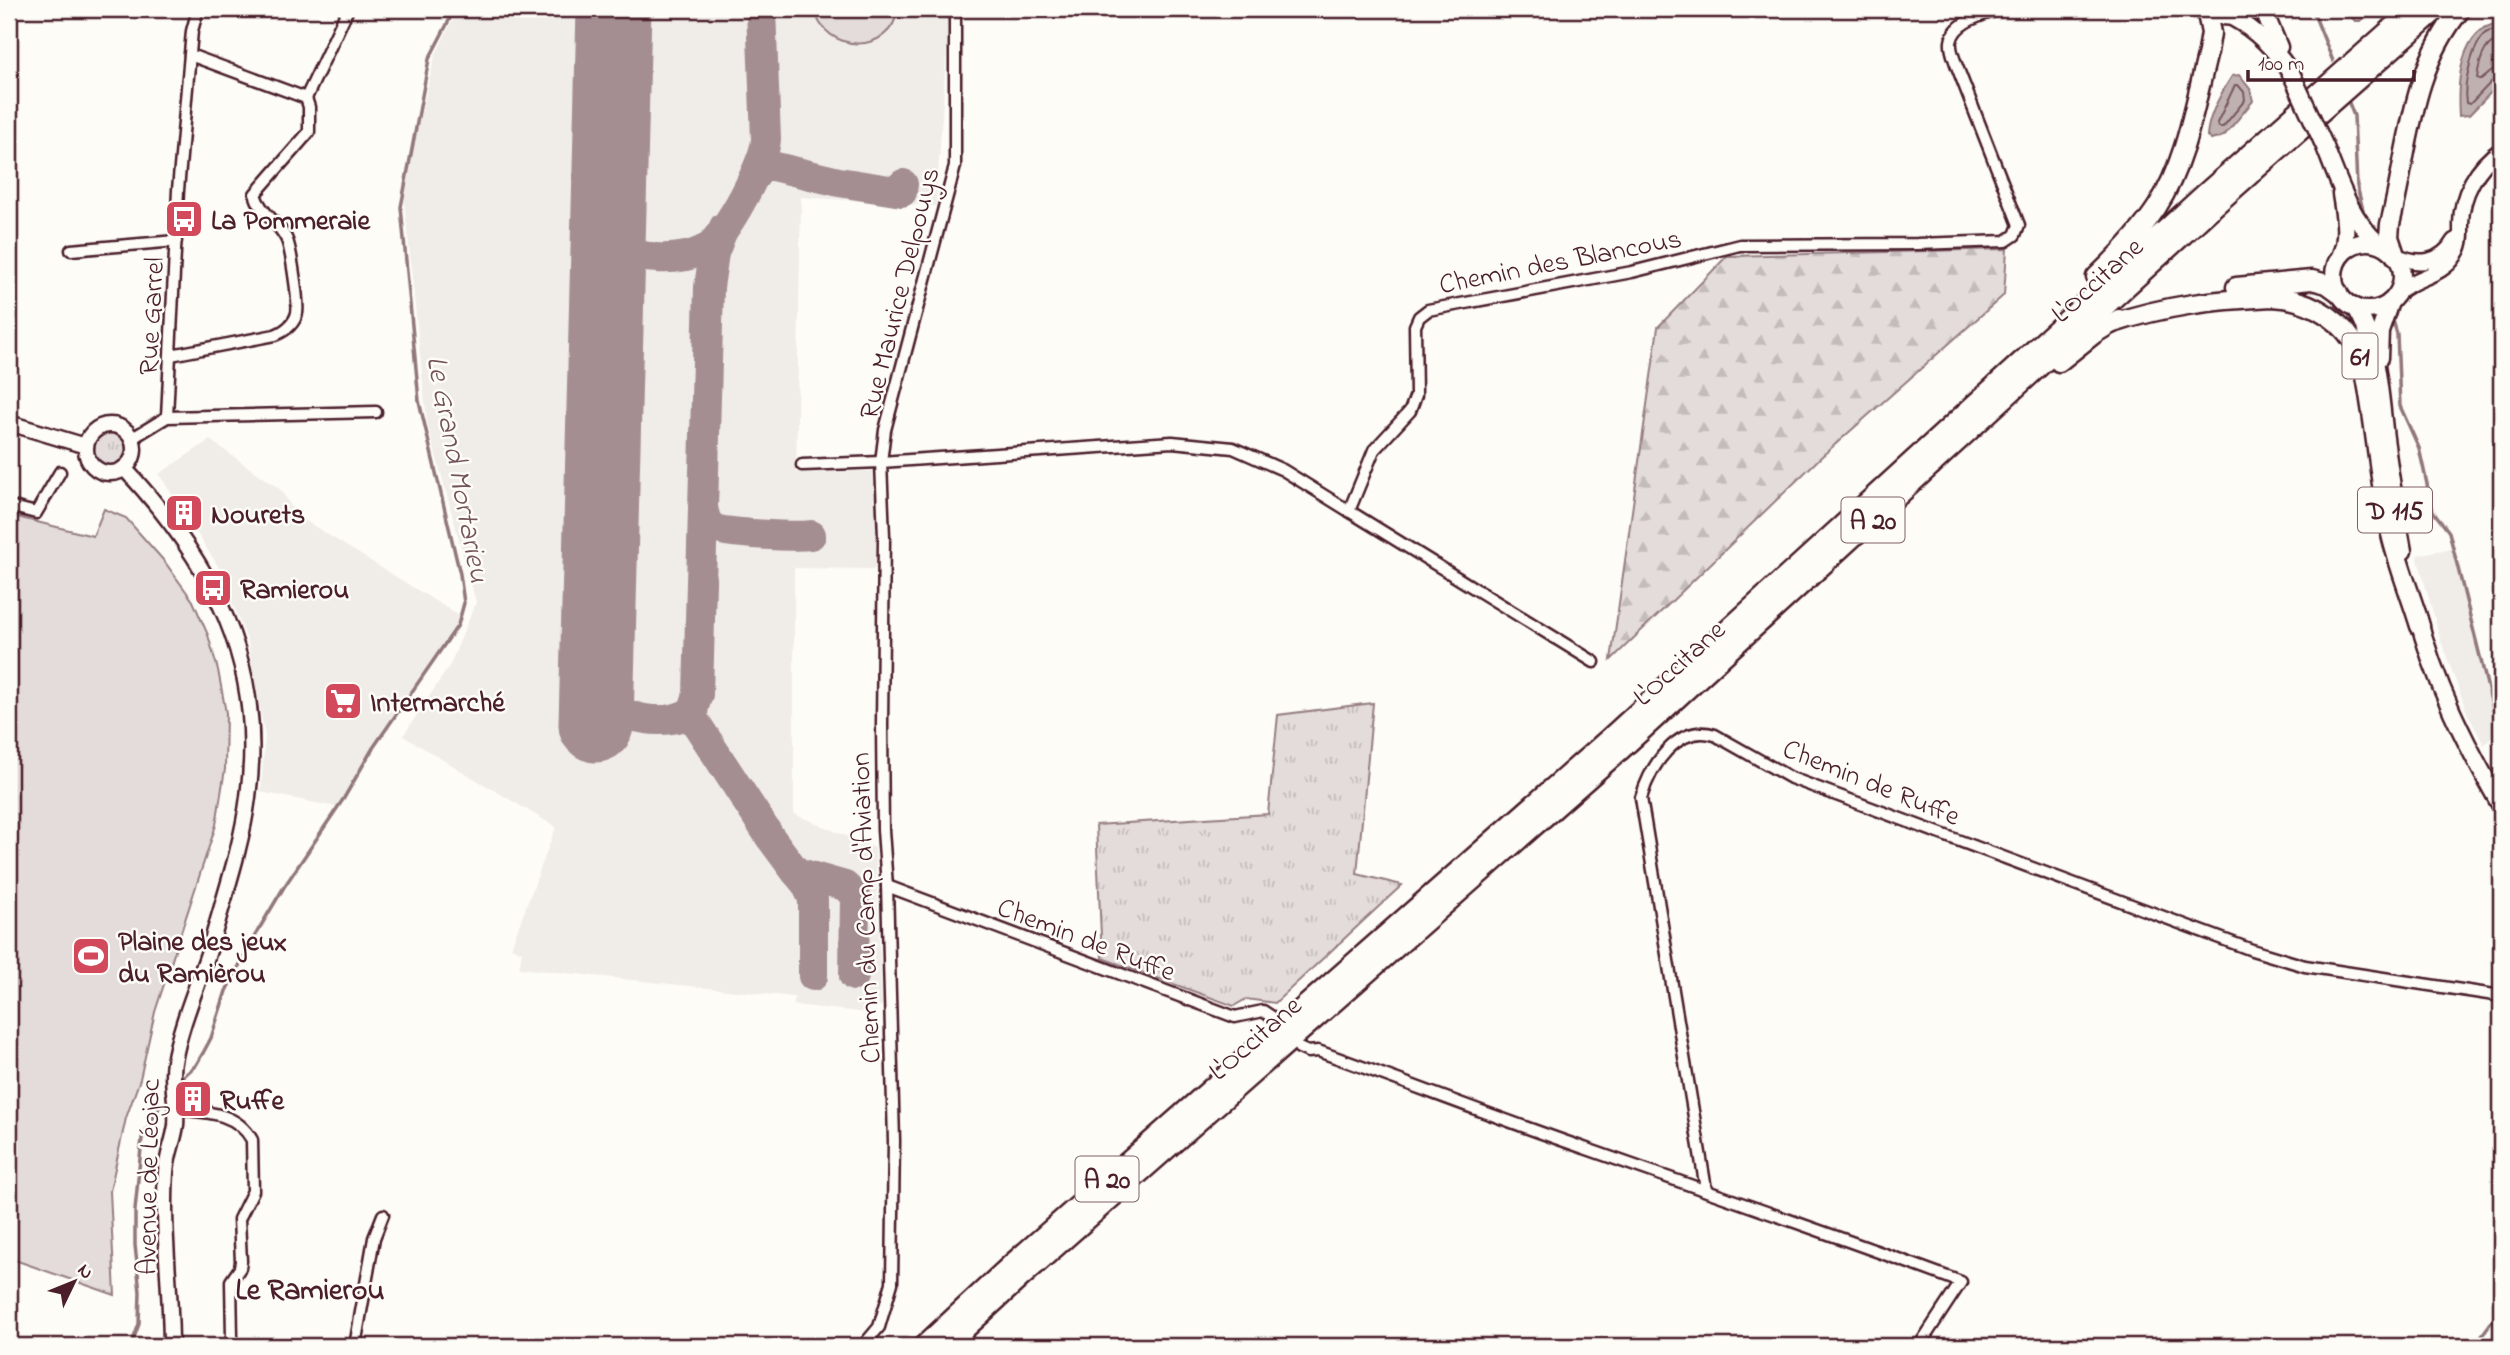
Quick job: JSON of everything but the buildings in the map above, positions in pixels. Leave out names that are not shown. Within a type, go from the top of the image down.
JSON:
[{"type":"highway","points":[[1940,434],[2043,327],[2104,269],[2157,207],[2167,190],[2181,153],[2208,52],[2211,33],[2206,9]]},
{"type":"highway","name":"L'Occitane","points":[[923,1346],[1010,1265],[1610,737],[2193,203],[2413,9]]},
{"type":"highway","name":"L'Occitane","points":[[947,1346],[1021,1277],[1610,759],[2215,206],[2438,9]]},
{"type":"highway","points":[[2395,255],[2389,237],[2390,224],[2422,75],[2440,38],[2461,9]]},
{"type":"highway","name":"61","points":[[1924,474],[2064,359],[2110,324],[2137,310],[2216,289],[2312,281],[2328,284],[2338,292]]},
{"type":"highway","name":"61","points":[[2110,324],[2166,307],[2196,302],[2284,297],[2308,304],[2342,328],[2360,355],[2367,382],[2391,535],[2420,626]]},
{"type":"main road","points":[[2206,9],[2232,17],[2243,15],[2252,9]]},
{"type":"main road","points":[[2263,9],[2340,185],[2365,231],[2395,255],[2416,262],[2431,261],[2449,249],[2461,223],[2467,192],[2479,171],[2501,150]]},
{"type":"main road","points":[[2232,17],[2265,40],[2292,75]]},
{"type":"main road","points":[[2340,185],[2345,227],[2344,247],[2334,272],[2338,292],[2348,304],[2355,307],[2367,310],[2379,308],[2411,283],[2447,267],[2460,248],[2461,223]]},
{"type":"main road","points":[[2341,254],[2358,243],[2378,243]]},
{"type":"main road","points":[[2394,298],[2402,274],[2395,255]]},
{"type":"main road","name":"D 115","points":[[2379,392],[2380,331],[2394,298]]},
{"type":"main road","name":"D 115","points":[[2355,307],[2365,327],[2379,392],[2393,497],[2420,626],[2445,698],[2501,806]]},
{"type":"main road","points":[[9,423],[86,446]]},
{"type":"main road","points":[[106,425],[121,428],[131,439],[133,455],[124,468],[111,472],[98,470],[88,459],[86,446],[93,432],[106,425]]},
{"type":"main road","name":"Avenue de Léojac","points":[[124,468],[185,544],[213,588],[240,652],[251,723],[251,769],[243,825],[174,1062],[172,1088],[176,1125],[166,1172],[171,1346]]},
{"type":"street","name":"Rue Garrel","points":[[131,439],[167,417],[178,190],[192,31],[198,9]]},
{"type":"street","points":[[170,355],[275,335],[285,331],[293,321],[298,310],[287,240],[258,204],[255,194],[309,132],[309,107],[306,99],[348,9]]},
{"type":"street","name":"Rue Maurice Delpouys","points":[[881,462],[885,430],[955,166],[955,9]]},
{"type":"street","name":"Chemin des Blancous","points":[[1349,511],[1374,450],[1409,411],[1416,395],[1415,326],[1419,317],[1428,310],[1632,272],[1740,245],[1917,244],[2006,241],[2012,238],[2019,225],[1956,64],[1951,44],[1961,26],[2000,9]]},
{"type":"street","points":[[190,55],[306,99]]},
{"type":"street","points":[[71,250],[176,241]]},
{"type":"street","points":[[167,417],[376,412]]},
{"type":"street","points":[[802,465],[1172,442],[1233,448],[1283,470],[1594,662]]},
{"type":"street","name":"Chemin du Camp d'Aviation","points":[[863,1346],[879,1327],[892,1283],[894,1141],[883,830],[884,537],[881,462]]},
{"type":"street","points":[[9,506],[36,513],[60,472]]},
{"type":"street","name":"Chemin de Ruffe","points":[[1706,1189],[1641,798],[1647,778],[1656,763],[1681,739],[1693,734],[1706,732],[1715,735],[1791,778],[2252,950],[2305,966],[2501,996]]},
{"type":"street","name":"Chemin de Ruffe","points":[[887,886],[1182,999],[1235,1017],[1263,1011],[1272,1017]]},
{"type":"street","points":[[1299,1048],[1308,1052],[1318,1051],[1961,1282],[1919,1346]]},
{"type":"street","points":[[174,1109],[232,1118],[248,1132],[252,1140],[253,1191],[239,1219],[241,1261],[232,1281],[232,1338],[229,1346]]},
{"type":"street","points":[[355,1346],[369,1261],[383,1215]]},
{"type":"shaded area","points":[[458,9],[949,9],[936,206],[801,197],[796,472],[876,471],[876,569],[794,568],[794,814],[875,848],[882,1006],[868,1005],[868,1013],[794,1005],[794,997],[519,968],[522,952],[511,947],[556,827],[403,736],[450,665],[476,602],[427,422],[403,188],[435,56]]},
{"type":"shaded area","points":[[210,440],[281,490],[296,515],[461,617],[337,807],[261,792],[265,736],[248,642],[218,566],[159,474]]},
{"type":"shaded area","points":[[2453,548],[2498,730],[2484,745],[2467,712],[2441,641],[2417,555]]},
{"type":"green space","points":[[814,9],[898,9],[893,24],[883,35],[871,42],[858,44],[831,35],[820,24]]},
{"type":"green space","points":[[2007,249],[2004,295],[1821,457],[1611,660],[1658,327],[1727,256]]},
{"type":"green space","points":[[110,431],[123,436],[128,449],[123,462],[110,467],[97,462],[92,449],[97,436]]},
{"type":"green space","name":"Plaine des jeux du Ramièrou","points":[[104,509],[126,518],[164,561],[193,601],[208,635],[226,713],[225,769],[216,825],[155,1012],[140,1079],[126,1118],[110,1191],[115,1295],[9,1258],[9,515],[93,536]]},
{"type":"green space","points":[[1373,703],[1357,874],[1402,885],[1275,1003],[1246,999],[1234,1006],[1102,958],[1096,825],[1268,814],[1278,715]]},
{"type":"water","points":[[2344,9],[2376,9],[2360,21],[2355,21]]},
{"type":"water","points":[[2500,23],[2501,82],[2469,115],[2459,116],[2460,74],[2468,46],[2486,27]]},
{"type":"water","points":[[2239,75],[2250,89],[2253,101],[2224,136],[2211,140],[2207,136],[2208,128],[2216,105],[2232,76]]},
{"type":"waterway","name":"Le Grand Mortarieu","points":[[183,1077],[196,1065],[211,1038],[226,991],[253,939],[373,748],[458,625],[464,603],[460,574],[419,401],[401,207],[429,59],[455,9]]},
{"type":"waterway","points":[[2312,9],[2333,61]]},
{"type":"waterway","points":[[2349,103],[2354,116],[2357,186],[2365,218]]},
{"type":"waterway","points":[[2392,317],[2397,334],[2400,406],[2419,448],[2433,511],[2449,532],[2501,741]]},
{"type":"waterway","name":"Le Grand Mortarieu","points":[[131,1346],[139,1324],[140,1292],[135,1245],[135,1210],[142,1138],[160,1106]]},
{"type":"waterway","points":[[2474,1346],[2501,1309]]},
{"type":"taxiway","points":[[610,177],[611,232],[617,243],[627,250],[655,258],[670,258],[698,253],[716,239],[744,197],[764,150],[766,139],[761,9]]},
{"type":"taxiway","points":[[755,176],[761,168],[768,165],[839,182],[902,192],[903,184]]},
{"type":"taxiway","points":[[598,641],[598,668],[604,695],[620,711],[632,716],[659,720],[684,716],[693,710],[698,694],[709,287],[714,253],[724,227]]},
{"type":"taxiway","points":[[607,296],[628,264],[651,257]]},
{"type":"taxiway","points":[[703,508],[709,524],[720,530],[811,535]]},
{"type":"taxiway","points":[[693,710],[694,720],[796,872],[845,886],[855,896],[854,976]]},
{"type":"taxiway","points":[[796,872],[813,899],[813,976]]},
{"type":"runway","points":[[596,725],[614,9]]},
{"type":"place","name":"La Pommeraie","points":[[184,219]]},
{"type":"place","name":"Nourets","points":[[184,513]]},
{"type":"place","name":"Ramierou","points":[[213,588]]},
{"type":"place","name":"Intermarché","points":[[343,701]]},
{"type":"place","name":"Plaine des jeux du Ramièrou","points":[[91,956]]},
{"type":"place","name":"Ruffe","points":[[193,1099]]},
{"type":"district","name":"Le Ramierou","points":[[310,1289]]}]
